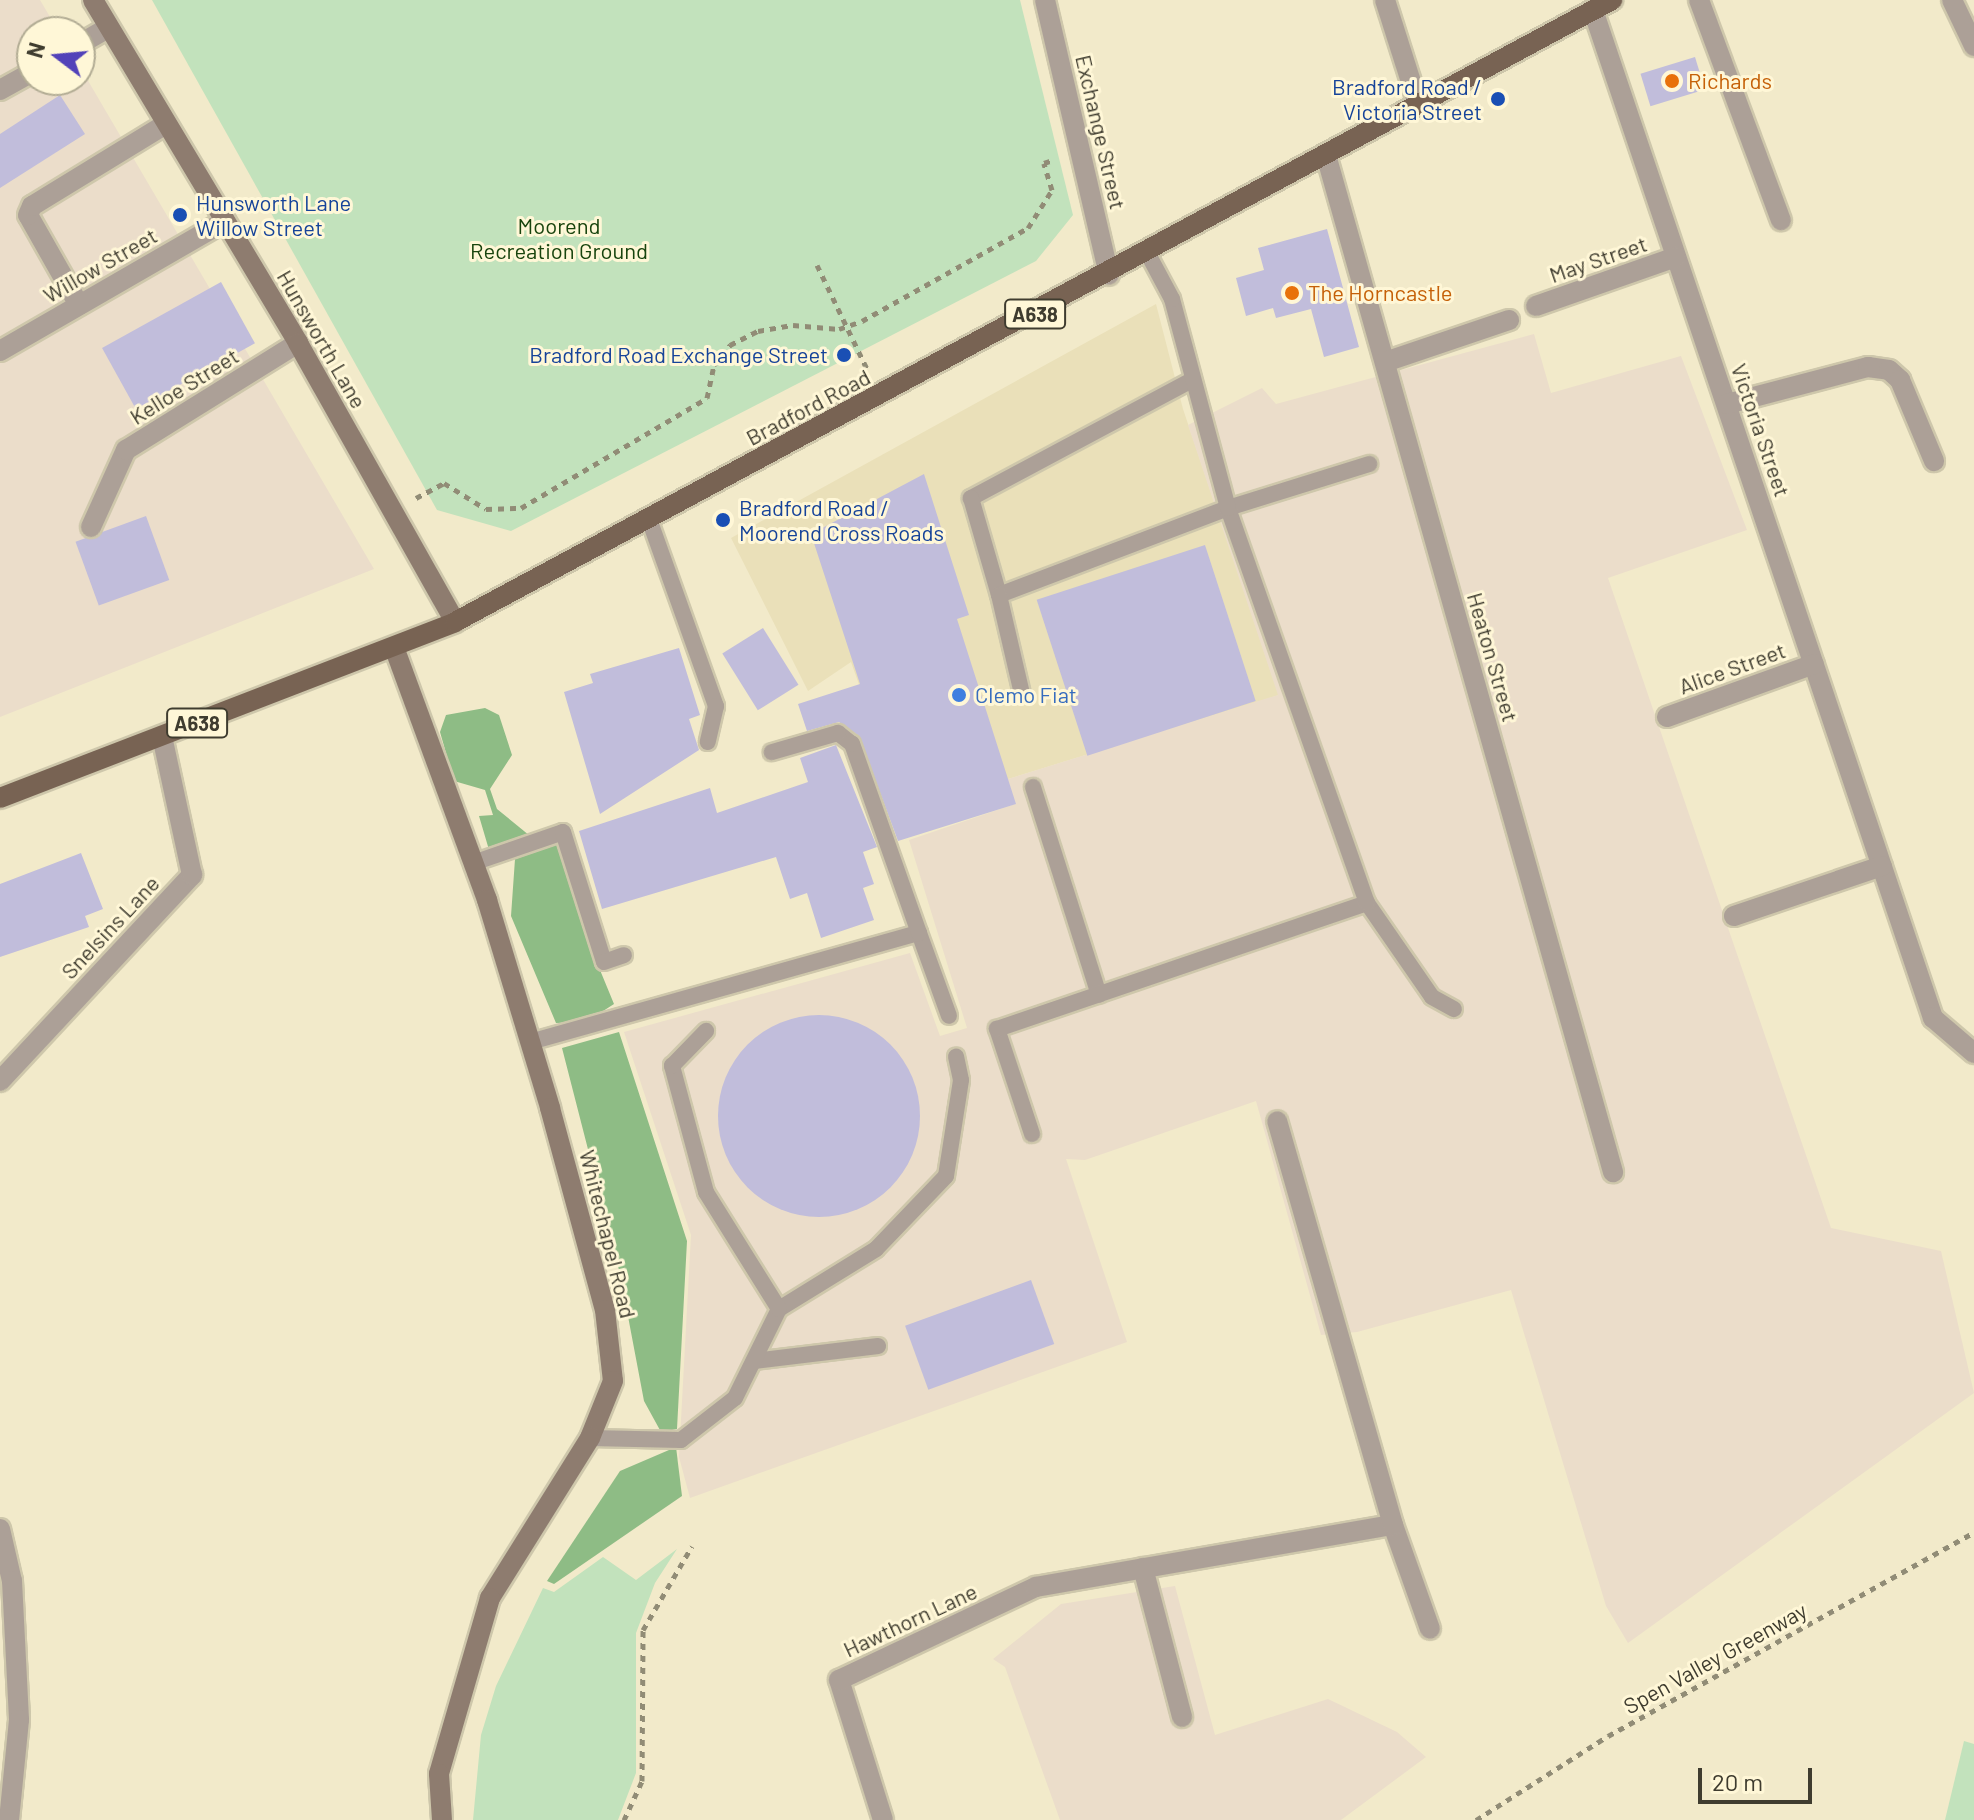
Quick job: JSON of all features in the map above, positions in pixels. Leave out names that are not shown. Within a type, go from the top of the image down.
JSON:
[{"type":"main road","name":"Bradford Road","points":[[0,798],[455,622],[1109,275],[1417,101],[1612,0]]},
{"type":"street","name":"Hunsworth Lane","points":[[93,0],[298,343],[455,622]]},
{"type":"street","name":"Exchange Street","points":[[1045,0],[1109,275]]},
{"type":"street","points":[[1385,0],[1417,101]]},
{"type":"street","points":[[1699,0],[1781,220]]},
{"type":"street","points":[[1952,0],[1974,46]]},
{"type":"street","name":"Victoria Street","points":[[1593,10],[1933,1018],[1974,1053]]},
{"type":"street","points":[[96,35],[108,28]]},
{"type":"street","points":[[79,305],[28,215],[32,206],[166,124]]},
{"type":"street","name":"Heaton Street","points":[[1326,155],[1613,1172]]},
{"type":"street","name":"Willow Street","points":[[0,351],[225,221]]},
{"type":"street","name":"May Street","points":[[1536,306],[1676,257]]},
{"type":"street","points":[[1385,362],[1509,320]]},
{"type":"street","name":"Kelloe Street","points":[[91,527],[126,450],[298,343]]},
{"type":"street","points":[[1727,404],[1868,367],[1889,370],[1900,380],[1934,461]]},
{"type":"street","name":"Whitechapel Road","points":[[394,647],[473,863],[530,1042],[605,1310],[613,1381],[590,1438],[490,1598],[439,1774],[442,1820]]},
{"type":"street","name":"Alice Street","points":[[1667,717],[1814,664]]},
{"type":"street","name":"Snelsins Lane","points":[[0,1081],[192,875],[162,736]]},
{"type":"street","points":[[1734,916],[1882,866]]},
{"type":"street","points":[[1277,1121],[1393,1525],[1430,1629]]},
{"type":"street","name":"Hawthorn Lane","points":[[883,1820],[839,1680],[1036,1587],[1393,1525]]},
{"type":"street","points":[[0,1529],[12,1581],[8,1645],[19,1720],[9,1820]]},
{"type":"street","points":[[1143,1568],[1182,1717]]},
{"type":"lane","points":[[1148,254],[1172,299],[1228,508],[1367,903],[1432,997],[1454,1009]]},
{"type":"lane","points":[[1022,694],[999,595],[971,498],[1192,380]]},
{"type":"lane","points":[[999,595],[1228,508],[1369,464]]},
{"type":"lane","points":[[649,519],[716,706],[708,742]]},
{"type":"lane","points":[[772,752],[838,733],[852,744],[949,1016]]},
{"type":"lane","points":[[1033,787],[1099,995]]},
{"type":"lane","points":[[473,863],[563,832],[604,962],[624,955]]},
{"type":"lane","points":[[1032,1134],[997,1029],[1367,903]]},
{"type":"lane","points":[[530,1042],[919,933]]},
{"type":"lane","points":[[706,1031],[672,1066],[706,1192],[779,1309]]},
{"type":"lane","points":[[590,1438],[681,1440],[735,1398],[779,1309],[876,1249],[946,1176],[961,1080],[956,1057]]},
{"type":"lane","points":[[754,1361],[878,1346]]},
{"type":"path","points":[[427,492],[444,483],[486,509],[521,508],[707,398],[714,365],[730,345],[793,325],[846,326],[1028,228],[1052,190],[1044,163],[1059,158]]},
{"type":"path","points":[[817,265],[859,352]]},
{"type":"path","name":"Spen Valley Greenway","points":[[1476,1820],[1608,1736],[1974,1532]]},
{"type":"path","points":[[624,1820],[643,1768],[643,1630],[692,1546]]},
{"type":"shaded area","points":[[0,0],[40,0],[50,16],[16,16],[16,96],[96,94],[374,569],[0,717]]},
{"type":"shaded area","name":"Clemo Fiat","points":[[1156,304],[1183,409],[1279,695],[1008,779],[913,836],[851,662],[808,691],[731,538]]},
{"type":"shaded area","points":[[1534,334],[1551,393],[1681,356],[1747,530],[1608,578],[1831,1228],[1941,1251],[1974,1393],[1628,1643],[1606,1606],[1511,1290],[1357,1332],[1321,1335],[1256,1101],[1085,1160],[1066,1159],[1127,1342],[690,1498],[679,1457],[691,1235],[624,1032],[910,953],[940,1036],[967,1028],[909,840],[1015,804],[1008,779],[1278,695],[1188,425],[1262,388],[1276,404]]},
{"type":"shaded area","points":[[1175,1586],[1215,1735],[1328,1699],[1397,1732],[1426,1757],[1341,1820],[1060,1820],[1005,1667],[993,1659],[1061,1604]]},
{"type":"green space","name":"Moorend Recreation Ground","points":[[152,0],[1020,0],[1073,215],[1036,261],[511,531],[437,510]]},
{"type":"green space","points":[[485,708],[499,715],[512,755],[490,789],[497,809],[535,840],[561,844],[606,957],[600,970],[614,1004],[586,1022],[556,1023],[511,916],[515,859],[492,860],[479,816],[493,815],[485,790],[454,781],[440,732],[446,715]]},
{"type":"green space","points":[[619,1032],[687,1241],[677,1429],[661,1432],[644,1401],[620,1274],[562,1048]]},
{"type":"green space","points":[[676,1447],[682,1496],[554,1584],[547,1581],[620,1471]]},
{"type":"green space","points":[[677,1549],[655,1583],[636,1633],[636,1773],[618,1820],[473,1820],[481,1735],[496,1686],[543,1588],[554,1592],[603,1557],[636,1580]]},
{"type":"green space","points":[[1964,1741],[1974,1744],[1974,1820],[1945,1820]]},
{"type":"building","name":"Richards","points":[[1695,57],[1705,90],[1650,106],[1640,74]]},
{"type":"building","points":[[61,96],[85,134],[0,188],[0,134]]},
{"type":"building","name":"The Horncastle","points":[[1327,229],[1359,347],[1324,357],[1311,309],[1276,318],[1273,308],[1246,316],[1236,278],[1264,270],[1258,248]]},
{"type":"building","points":[[221,282],[255,343],[136,409],[102,348]]},
{"type":"building","points":[[924,474],[969,615],[957,619],[1016,804],[898,841],[859,736],[839,722],[807,731],[798,704],[860,684],[811,534]]},
{"type":"building","points":[[146,516],[169,580],[99,606],[76,542]]},
{"type":"building","points":[[1205,545],[1256,701],[1087,756],[1037,600]]},
{"type":"building","points":[[763,628],[799,685],[758,710],[722,653]]},
{"type":"building","points":[[679,648],[700,715],[689,719],[699,750],[600,814],[564,692],[593,683],[590,674]]},
{"type":"building","points":[[836,745],[877,847],[863,852],[874,884],[863,888],[874,920],[821,938],[807,893],[790,899],[776,857],[602,909],[579,831],[710,788],[717,813],[808,782],[800,758]]},
{"type":"building","points":[[81,853],[103,909],[85,916],[89,927],[0,957],[0,884]]},
{"type":"building","points":[[819,1015],[858,1023],[890,1045],[912,1077],[920,1116],[912,1155],[890,1187],[858,1209],[819,1217],[780,1209],[748,1187],[726,1155],[718,1116],[726,1077],[748,1045],[780,1023]]},
{"type":"building","points":[[1031,1280],[1054,1344],[928,1390],[905,1326]]},
{"type":"place","name":"Richards","points":[[1672,81]]},
{"type":"place","name":"Bradford Road / Victoria Street","points":[[1498,99]]},
{"type":"place","name":"Hunsworth Lane Willow Street","points":[[180,215]]},
{"type":"place","name":"The Horncastle","points":[[1292,293]]},
{"type":"place","name":"Bradford Road Exchange Street","points":[[844,355]]},
{"type":"place","name":"Bradford Road / Moorend Cross Roads","points":[[723,520]]},
{"type":"place","name":"Clemo Fiat","points":[[959,695]]}]
